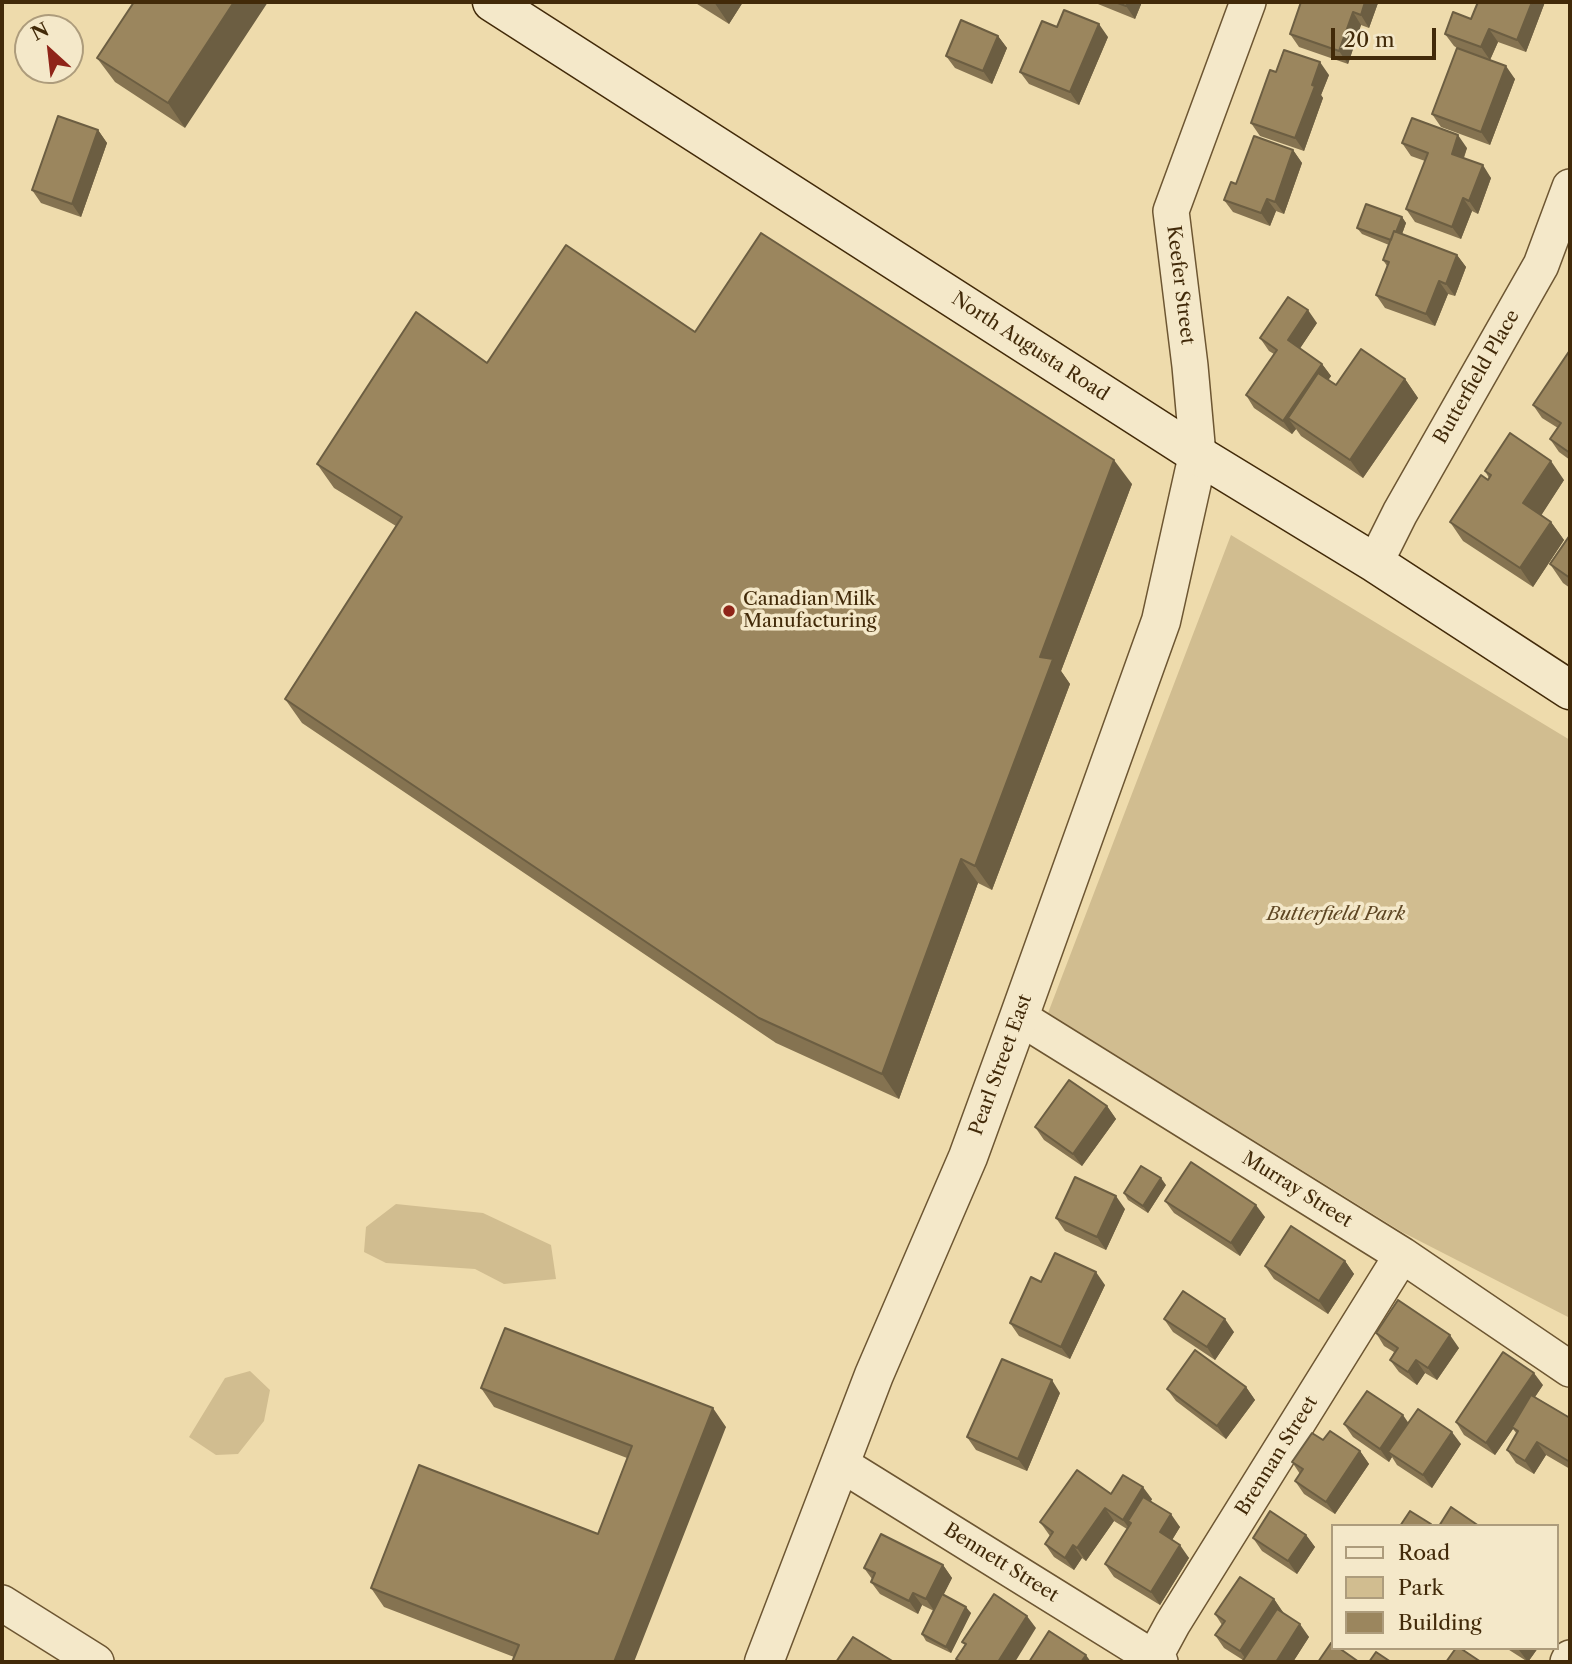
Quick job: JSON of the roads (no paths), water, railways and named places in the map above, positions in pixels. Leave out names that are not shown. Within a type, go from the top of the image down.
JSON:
[{"type":"main road","name":"North Augusta Road","points":[[492,2],[1198,455],[1376,562],[1570,690]]},
{"type":"main road","name":"Pearl Street East","points":[[764,1662],[874,1375],[968,1157],[1019,1017],[1161,621],[1198,455]]},
{"type":"street","name":"Keefer Street","points":[[1198,455],[1171,211],[1248,2]]},
{"type":"street","name":"Butterfield Place","points":[[1376,562],[1400,513],[1541,265],[1570,187]]},
{"type":"street","name":"Murray Street","points":[[1019,1017],[1402,1255],[1570,1369]]},
{"type":"street","name":"Brennan Street","points":[[1157,1660],[1181,1611],[1402,1255]]},
{"type":"street","name":"Bennett Street","points":[[841,1464],[1157,1660]]},
{"type":"street","points":[[2,1603],[96,1662]]},
{"type":"place","name":"Canadian Milk Manufacturing","points":[[729,611]]},
{"type":"park label","name":"Butterfield Park","points":[[1336,915]]}]
